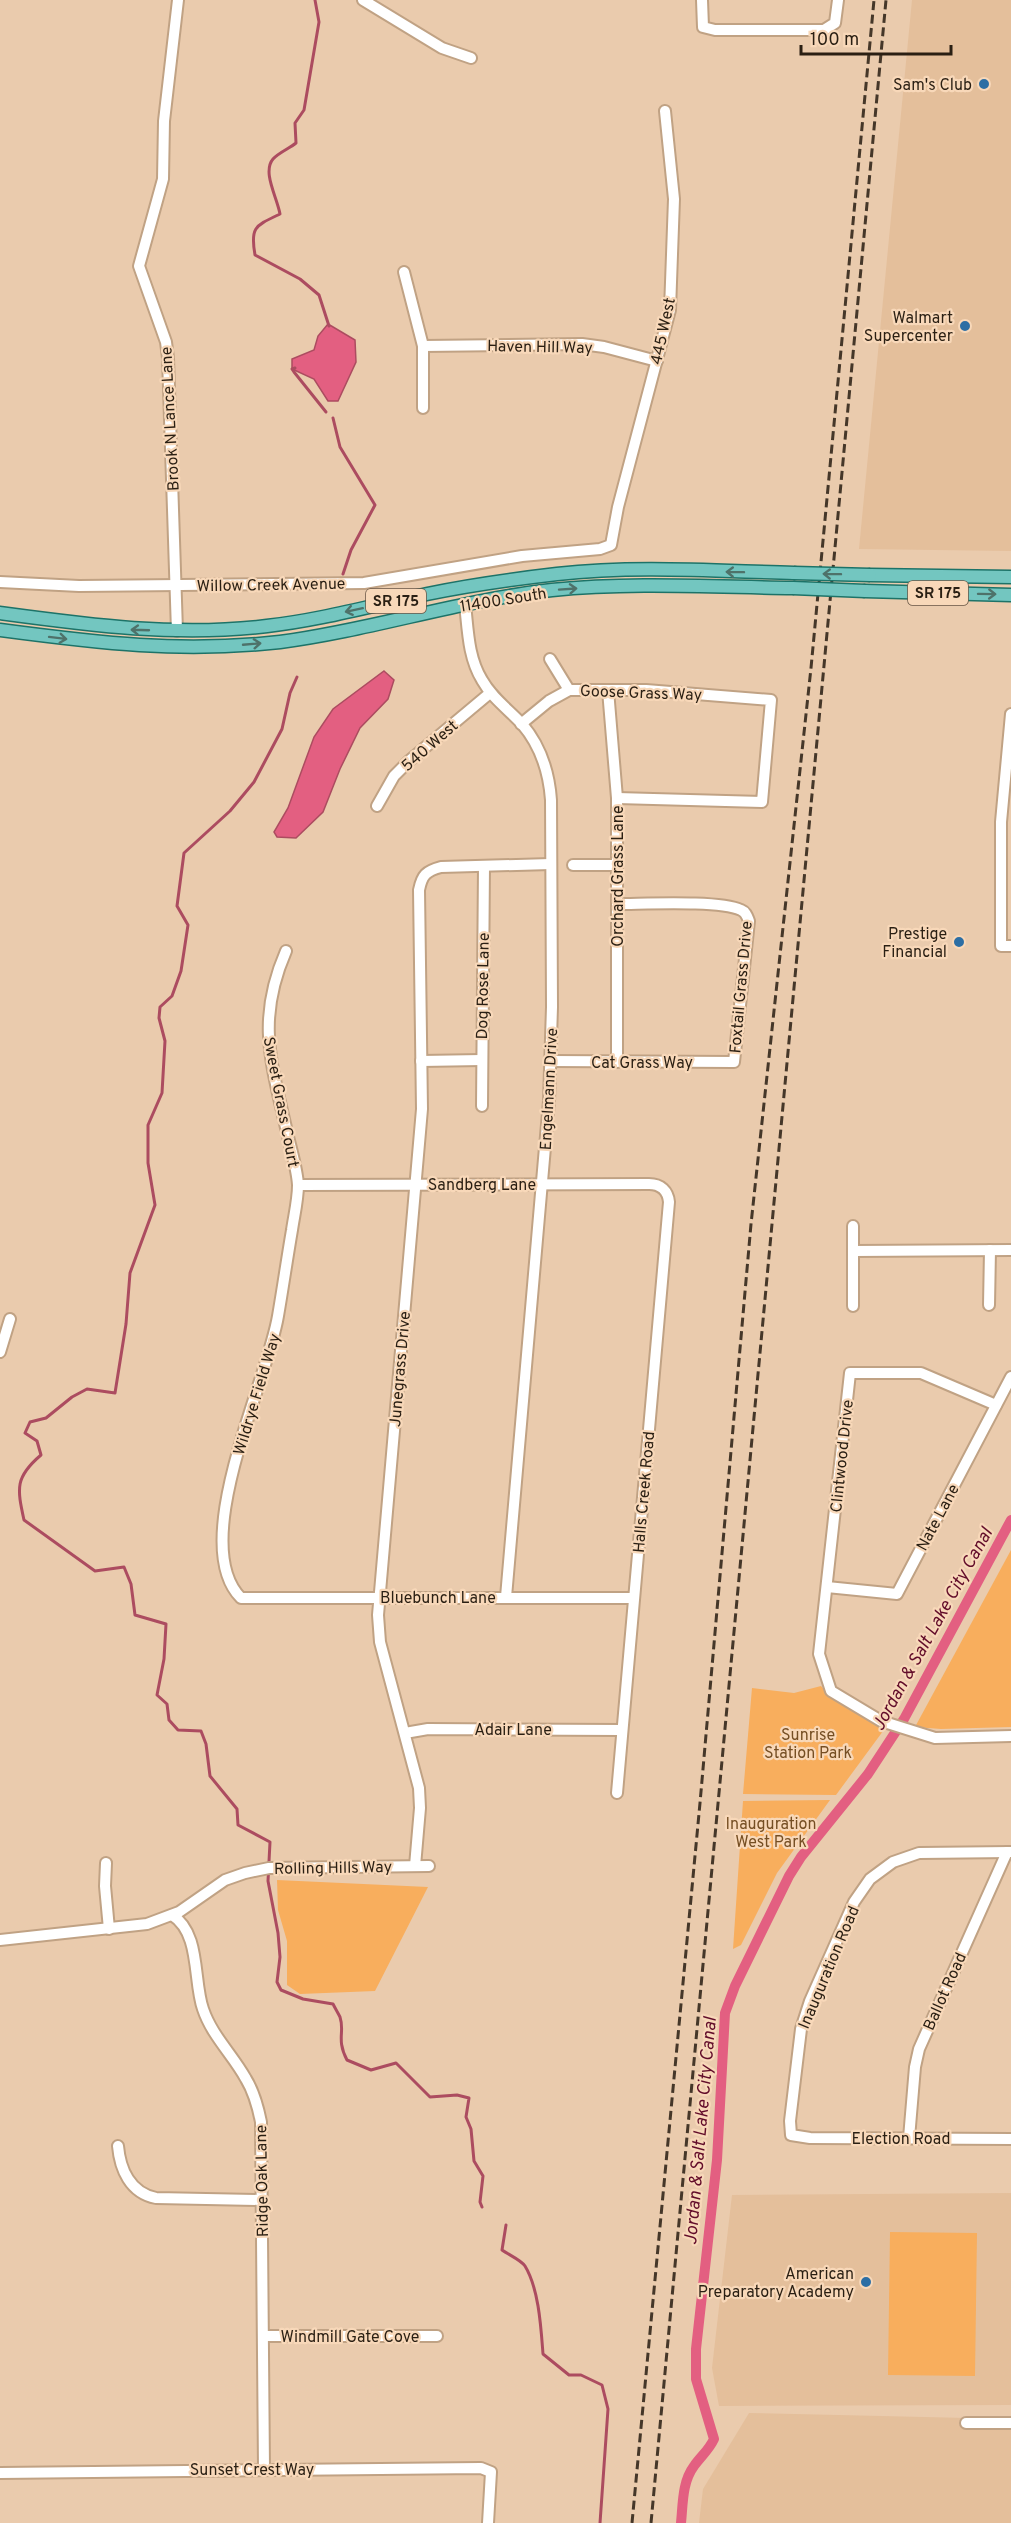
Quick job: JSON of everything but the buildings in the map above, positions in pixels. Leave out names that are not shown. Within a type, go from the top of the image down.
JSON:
[{"type":"main road","name":"11400 South","points":[[0,613],[99,626],[177,631],[267,626],[492,582],[560,574],[609,571],[1011,577]]},
{"type":"main road","points":[[465,604],[471,594],[537,583],[560,574]]},
{"type":"main road","name":"11400 South","points":[[0,630],[140,647],[214,647],[281,642],[465,604],[532,593],[614,586],[793,588],[1011,595]]},
{"type":"street","name":"Brook N Lance Lane","points":[[177,631],[167,350],[139,266],[163,179],[164,121],[178,0]]},
{"type":"street","points":[[363,0],[442,48],[471,58]]},
{"type":"street","points":[[702,0],[703,27],[715,30],[824,30],[832,26],[836,18],[838,0]]},
{"type":"street","name":"445 West","points":[[611,545],[618,507],[670,310],[674,199],[665,111]]},
{"type":"street","points":[[404,272],[423,346],[423,408]]},
{"type":"street","name":"Haven Hill Way","points":[[423,346],[582,344],[604,347],[657,361]]},
{"type":"street","name":"Willow Creek Avenue","points":[[0,582],[79,586],[364,583],[503,558],[600,549],[611,545]]},
{"type":"street","name":"Engelmann Drive","points":[[465,604],[471,652],[478,673],[490,693],[521,724],[539,752],[550,787],[551,1061],[506,1597]]},
{"type":"street","points":[[550,659],[568,690]]},
{"type":"street","name":"Goose Grass Way","points":[[521,724],[549,700],[568,690],[688,692],[771,700],[762,802],[618,798]]},
{"type":"street","name":"Orchard Grass Lane","points":[[608,690],[618,798],[617,1062]]},
{"type":"street","name":"540 West","points":[[377,806],[394,776],[410,759],[490,693]]},
{"type":"street","points":[[1006,946],[1001,822],[1011,714]]},
{"type":"street","points":[[484,866],[551,864]]},
{"type":"street","points":[[573,865],[618,865]]},
{"type":"street","name":"Junegrass Drive","points":[[415,1866],[420,1798],[380,1642],[379,1597],[422,1109],[419,890],[422,877],[429,870],[441,867],[484,866]]},
{"type":"street","name":"Dog Rose Lane","points":[[482,1106],[484,866]]},
{"type":"street","name":"Foxtail Grass Drive","points":[[618,904],[706,905],[739,909],[746,913],[749,921],[734,1062]]},
{"type":"street","name":"Sweet Grass Court","points":[[286,951],[271,992],[267,1033],[297,1185]]},
{"type":"street","points":[[421,1061],[482,1060]]},
{"type":"street","name":"Cat Grass Way","points":[[551,1061],[734,1062]]},
{"type":"street","name":"Sandberg Lane","points":[[297,1185],[654,1184],[665,1191]]},
{"type":"street","name":"Wildrye Field Way","points":[[241,1598],[234,1590],[225,1571],[222,1540],[229,1480],[276,1331],[297,1185]]},
{"type":"street","name":"Halls Creek Road","points":[[617,1793],[669,1202],[665,1191]]},
{"type":"street","points":[[853,1226],[853,1306]]},
{"type":"street","points":[[989,1305],[990,1250]]},
{"type":"street","points":[[853,1251],[1011,1250]]},
{"type":"street","points":[[0,1352],[10,1318]]},
{"type":"street","name":"Clintwood Drive","points":[[996,1405],[921,1372],[850,1372],[819,1654],[831,1691],[881,1722],[935,1738],[1011,1736]]},
{"type":"street","name":"Nate Lane","points":[[827,1587],[897,1594],[1011,1377]]},
{"type":"street","name":"Bluebunch Lane","points":[[241,1598],[634,1598]]},
{"type":"street","name":"Adair Lane","points":[[405,1733],[428,1729],[622,1730]]},
{"type":"street","name":"Inauguration Road","points":[[791,2135],[790,2121],[801,2029],[810,2001],[854,1902],[862,1890],[881,1870],[905,1856],[933,1851],[1009,1852]]},
{"type":"street","name":"Ballot Road","points":[[909,2138],[915,2067],[919,2049],[1009,1852]]},
{"type":"street","points":[[106,1863],[105,1886],[109,1929]]},
{"type":"street","name":"Rolling Hills Way","points":[[0,1940],[147,1924],[172,1916],[225,1880],[278,1866],[429,1866]]},
{"type":"street","name":"Ridge Oak Lane","points":[[172,1916],[180,1923],[191,1945],[199,1998],[207,2020],[246,2079],[255,2098],[262,2134],[264,2469]]},
{"type":"street","name":"Election Road","points":[[791,2135],[810,2138],[1011,2139]]},
{"type":"street","points":[[118,2146],[121,2164],[130,2182],[145,2195],[156,2198],[262,2200]]},
{"type":"street","name":"Windmill Gate Cove","points":[[263,2336],[437,2336]]},
{"type":"street","points":[[966,2423],[1011,2423]]},
{"type":"street","name":"Sunset Crest Way","points":[[0,2473],[482,2468],[491,2472],[488,2523]]},
{"type":"shaded area","points":[[912,0],[1011,0],[1011,551],[859,549]]},
{"type":"shaded area","points":[[328,324],[355,340],[356,362],[338,401],[328,401],[314,379],[292,369],[292,359],[314,350],[318,336]]},
{"type":"shaded area","points":[[384,671],[394,680],[388,699],[360,728],[323,812],[296,838],[277,837],[274,832],[288,808],[314,737],[333,709]]},
{"type":"shaded area","name":"American Preparatory Academy","points":[[1011,2193],[1011,2405],[719,2406],[712,2368],[732,2195]]},
{"type":"shaded area","points":[[749,2413],[1011,2419],[1011,2523],[699,2523],[703,2489]]},
{"type":"green space","points":[[1011,1550],[1011,1727],[941,1729],[915,1727]]},
{"type":"green space","name":"Sunrise Station Park","points":[[821,1686],[831,1697],[886,1727],[836,1795],[743,1794],[752,1688],[794,1693]]},
{"type":"green space","name":"Inauguration West Park","points":[[830,1800],[777,1873],[741,1945],[733,1949],[743,1801]]},
{"type":"green space","points":[[277,1880],[428,1887],[375,1991],[300,1994],[287,1985],[287,1941],[278,1910]]},
{"type":"green space","points":[[890,2232],[977,2233],[975,2376],[888,2375]]},
{"type":"waterway","points":[[315,0],[319,22],[304,110],[295,123],[296,143],[275,157],[270,164],[270,178],[280,214],[256,228],[253,238],[255,255],[300,279],[319,295],[329,326]]},
{"type":"waterway","points":[[295,368],[292,369],[326,412]]},
{"type":"waterway","points":[[333,418],[340,447],[375,505],[351,550],[343,574]]},
{"type":"waterway","points":[[297,677],[290,693],[282,729],[254,782],[230,811],[184,853],[177,906],[188,925],[181,971],[172,996],[160,1007],[159,1018],[165,1041],[162,1093],[148,1125],[148,1163],[155,1205],[130,1273],[126,1324],[115,1393],[87,1389],[72,1397],[46,1418],[30,1422],[25,1433],[37,1441],[41,1455],[26,1470],[19,1491],[24,1520],[95,1571],[124,1567],[131,1584],[135,1615],[166,1624],[164,1659],[157,1695],[167,1704],[169,1720],[178,1730],[201,1731],[206,1744],[210,1776],[237,1809],[238,1825],[270,1842],[268,1881],[278,1933],[280,1957],[277,1982],[281,1990],[303,1999],[333,2004],[340,2017],[341,2041],[347,2060],[371,2070],[396,2063],[430,2097],[457,2095],[469,2098],[466,2117],[471,2129],[474,2161],[483,2176],[480,2202],[482,2207]]},
{"type":"waterway","name":"Jordan & Salt Lake City Canal","points":[[681,2523],[687,2479],[714,2439],[696,2379],[696,2349],[717,2160],[725,2013],[735,1986],[789,1876],[801,1857],[868,1774],[904,1719],[1011,1520]]},
{"type":"waterway","points":[[506,2225],[502,2250],[523,2264],[530,2275],[538,2309],[543,2354],[569,2375],[581,2375],[602,2385],[608,2409],[600,2523]]},
{"type":"railway","points":[[632,2523],[700,1803],[751,1224],[811,668],[874,0]]},
{"type":"railway","points":[[651,2523],[886,0]]},
{"type":"place","name":"Sam's Club","points":[[984,84]]},
{"type":"place","name":"Walmart Supercenter","points":[[965,326]]},
{"type":"place","name":"Prestige Financial","points":[[959,942]]},
{"type":"place","name":"American Preparatory Academy","points":[[866,2282]]}]
